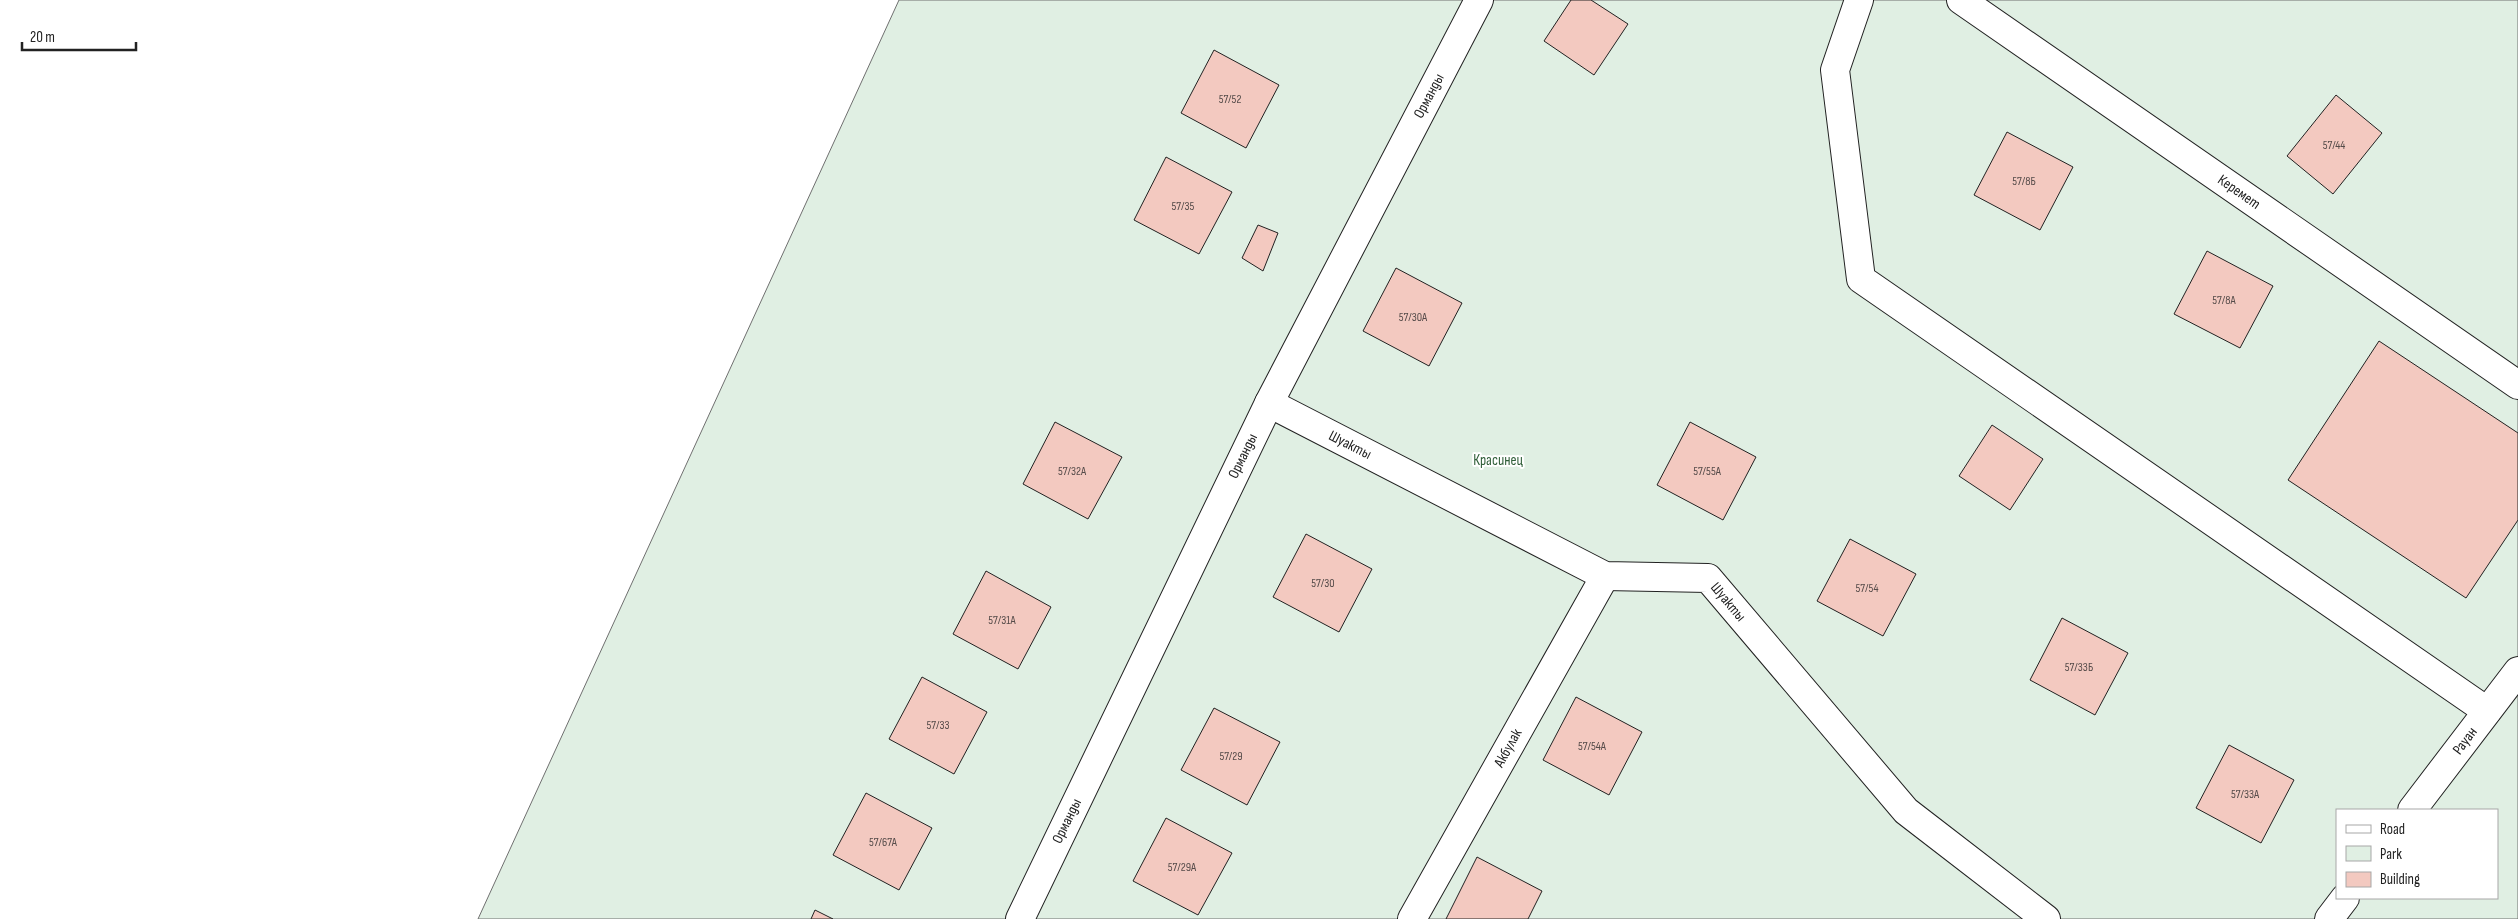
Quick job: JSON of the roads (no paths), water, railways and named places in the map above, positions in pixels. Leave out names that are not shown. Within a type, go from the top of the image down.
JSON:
[{"type":"street","name":"Орманды","points":[[1020,919],[1269,403],[1479,0]]},
{"type":"street","points":[[1858,0],[1835,70],[1861,279],[2487,712]]},
{"type":"street","name":"Керемет","points":[[1961,0],[2518,385]]},
{"type":"street","name":"Шуакты","points":[[1269,403],[1605,576],[1708,578],[1906,811],[2046,919]]},
{"type":"street","name":"Акбулак","points":[[1412,919],[1605,576]]},
{"type":"street","name":"Рауан","points":[[2413,809],[2518,671]]},
{"type":"street","points":[[2328,919],[2344,899]]},
{"type":"park label","name":"Красинец","points":[[1498,460]]}]
